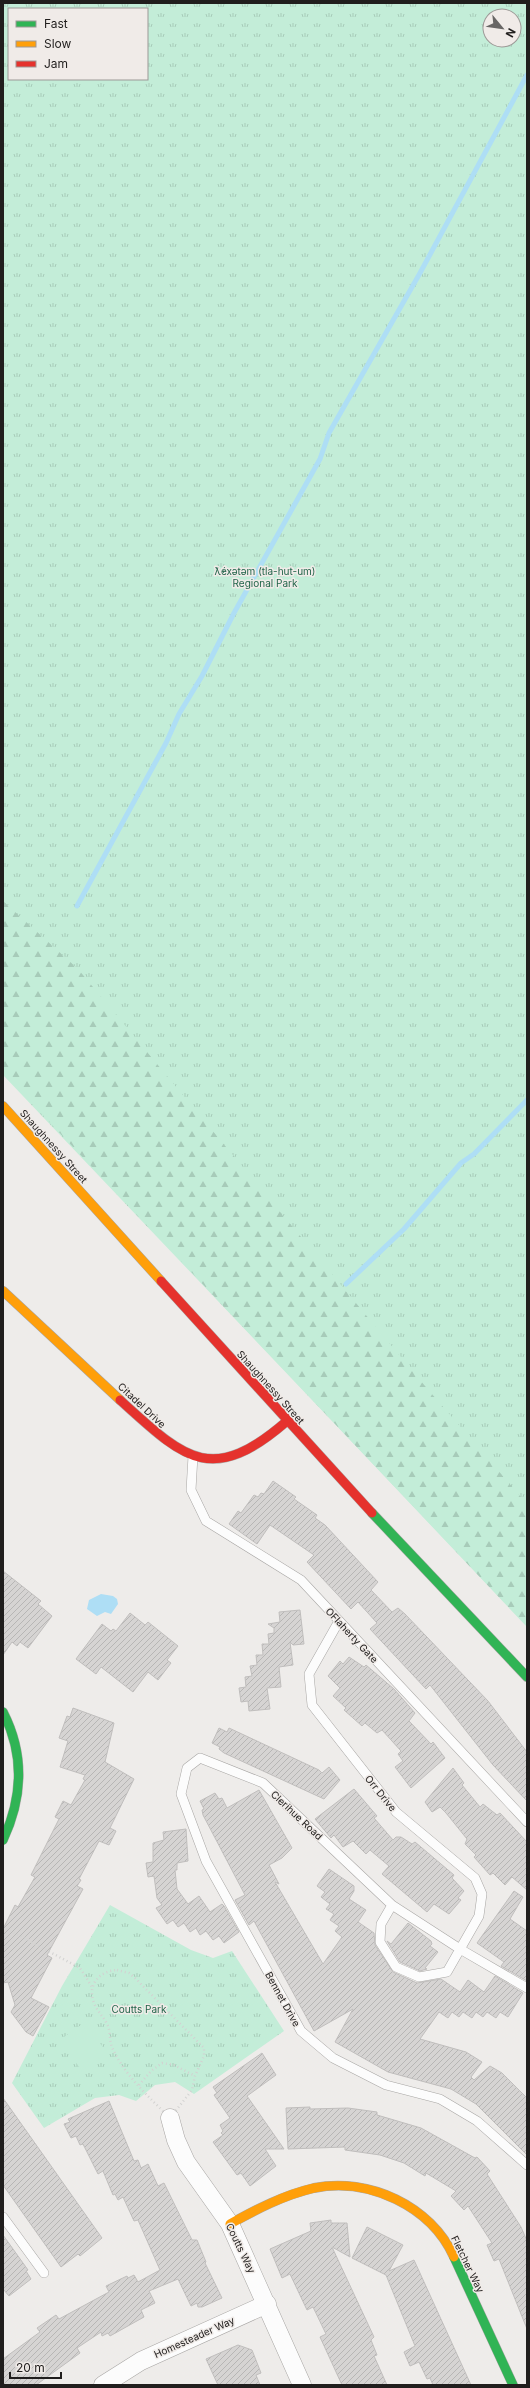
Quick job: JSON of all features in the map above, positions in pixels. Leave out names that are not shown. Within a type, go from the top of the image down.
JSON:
[{"type":"street","name":"Shaughnessy Street","points":[[3,1106],[287,1421],[527,1677]]},
{"type":"street","name":"Citadel Drive","points":[[3,1291],[165,1441],[178,1451],[193,1456],[226,1458],[242,1454],[268,1438],[287,1421]]},
{"type":"street","points":[[3,1712],[15,1737],[20,1780],[12,1819],[3,1840]]},
{"type":"street","name":"Coutts Way","points":[[170,2118],[176,2140],[186,2162],[230,2224],[302,2385]]},
{"type":"street","name":"Fletcher Way","points":[[230,2224],[291,2195],[324,2186],[346,2186],[366,2189],[398,2200],[416,2210],[440,2233],[451,2250],[513,2385]]},
{"type":"street","name":"Homesteader Way","points":[[103,2385],[141,2361],[267,2304]]},
{"type":"lane","name":"OFlaherty Gate","points":[[193,1456],[192,1490],[206,1521],[301,1580],[527,1822]]},
{"type":"lane","name":"Orr Drive","points":[[339,1621],[309,1674],[312,1705],[396,1812],[475,1878],[482,1894],[479,1916],[460,1949]]},
{"type":"lane","name":"Clerihue Road","points":[[187,1768],[200,1758],[263,1783],[392,1905],[460,1949],[527,1988]]},
{"type":"lane","name":"Bennet Drive","points":[[187,1768],[181,1794],[206,1861],[301,2031],[333,2058],[386,2085],[440,2099],[470,2117],[527,2165]]},
{"type":"lane","points":[[392,1905],[381,1924],[380,1942],[396,1967],[419,1977],[447,1972],[460,1949]]},
{"type":"lane","points":[[3,2218],[44,2273]]},
{"type":"path","points":[[3,1927],[80,1968],[92,1987],[93,2002],[107,2024],[112,2048],[138,2085],[170,2118],[192,2090],[195,2076],[204,2056],[204,2048],[136,1978],[124,1971],[109,1970],[98,1976],[92,1987]]},
{"type":"path","points":[[138,2085],[151,2071],[162,2063],[174,2065],[195,2076]]},
{"type":"green space","name":"ƛ̓éxətəm (tla-hut-um) Regional Park","points":[[3,3],[527,3],[527,1626],[3,1075]]},
{"type":"green space","points":[[3,901],[78,969],[425,1386],[527,1504],[527,1627],[3,1073]]},
{"type":"green space","name":"Coutts Park","points":[[110,1905],[191,1950],[213,1958],[232,1951],[284,2031],[194,2094],[175,2082],[155,2085],[136,2101],[119,2095],[95,2098],[44,2128],[12,2083],[62,1986]]},
{"type":"green space","points":[[85,2022],[107,2053],[82,2071],[60,2040]]},
{"type":"water","points":[[101,1594],[113,1596],[117,1599],[118,1604],[111,1614],[105,1612],[97,1616],[87,1609],[89,1600]]},
{"type":"building","points":[[273,1481],[296,1497],[294,1499],[317,1515],[315,1518],[325,1525],[378,1582],[371,1590],[392,1612],[398,1608],[405,1614],[488,1701],[527,1752],[527,1801],[493,1765],[430,1685],[426,1689],[370,1629],[377,1623],[358,1602],[351,1609],[307,1562],[314,1555],[270,1525],[257,1544],[229,1524],[238,1511],[241,1513],[254,1495],[258,1497],[261,1493],[264,1494]]},
{"type":"building","points":[[3,1571],[41,1601],[38,1604],[52,1616],[28,1648],[20,1642],[17,1646],[12,1642],[3,1655]]},
{"type":"building","points":[[300,1610],[304,1644],[293,1645],[290,1642],[293,1665],[279,1667],[281,1687],[267,1688],[270,1709],[249,1711],[248,1701],[241,1702],[239,1688],[246,1687],[245,1677],[252,1676],[250,1666],[257,1665],[256,1655],[263,1655],[262,1644],[269,1644],[268,1634],[274,1633],[274,1628],[268,1624],[280,1622],[279,1612]]},
{"type":"building","points":[[130,1613],[145,1625],[148,1622],[178,1646],[167,1660],[171,1663],[158,1680],[148,1672],[133,1692],[101,1667],[96,1674],[76,1659],[102,1624],[111,1631],[113,1629],[116,1631]]},
{"type":"building","points":[[349,1657],[364,1667],[366,1665],[394,1689],[415,1713],[409,1721],[431,1744],[433,1742],[445,1758],[411,1788],[395,1767],[403,1761],[398,1754],[401,1751],[382,1730],[377,1733],[365,1723],[362,1726],[344,1710],[346,1708],[333,1696],[340,1688],[328,1676],[340,1661],[343,1664]]},
{"type":"building","points":[[73,1708],[114,1723],[105,1762],[134,1779],[110,1828],[116,1831],[109,1845],[99,1841],[79,1879],[81,1880],[77,1886],[83,1889],[47,1955],[52,1958],[31,1998],[49,2007],[33,2036],[26,2032],[11,2012],[15,2005],[8,1982],[3,1983],[3,1929],[15,1905],[18,1907],[35,1877],[31,1875],[59,1819],[55,1817],[63,1801],[71,1805],[85,1780],[83,1779],[85,1775],[60,1767],[68,1741],[59,1738],[67,1716],[70,1717]]},
{"type":"building","points":[[219,1728],[227,1732],[229,1728],[319,1770],[322,1773],[329,1767],[340,1780],[324,1799],[224,1753],[219,1749],[220,1747],[212,1743]]},
{"type":"building","points":[[453,1768],[464,1783],[462,1785],[480,1807],[483,1804],[497,1815],[500,1813],[527,1842],[527,1890],[512,1877],[505,1885],[493,1873],[490,1875],[474,1857],[476,1855],[465,1844],[467,1839],[446,1813],[440,1807],[432,1812],[425,1802]]},
{"type":"building","points":[[354,1789],[377,1816],[374,1818],[393,1840],[396,1837],[401,1837],[412,1844],[415,1842],[454,1875],[452,1878],[464,1891],[458,1898],[461,1900],[449,1914],[434,1904],[427,1912],[382,1874],[389,1866],[370,1850],[366,1854],[353,1841],[343,1847],[334,1835],[331,1838],[315,1819]]},
{"type":"building","points":[[259,1790],[292,1848],[282,1858],[269,1865],[279,1884],[275,1882],[323,1964],[342,1937],[335,1931],[339,1926],[330,1920],[334,1914],[326,1909],[330,1904],[321,1897],[325,1892],[317,1886],[329,1869],[354,1886],[354,1891],[349,1899],[366,1910],[358,1922],[374,1933],[375,1945],[393,1972],[417,1983],[441,1979],[460,1992],[468,1980],[484,1992],[495,1976],[523,1993],[508,2017],[500,2012],[496,2018],[487,2012],[483,2017],[476,2012],[472,2018],[463,2012],[459,2017],[452,2012],[448,2018],[439,2012],[420,2039],[466,2052],[482,2062],[471,2077],[474,2080],[490,2066],[502,2073],[527,2098],[527,2155],[476,2104],[451,2089],[388,2072],[335,2042],[353,2009],[314,2031],[254,1921],[249,1925],[235,1900],[245,1895],[203,1815],[202,1810],[204,1809],[200,1801],[215,1793],[219,1799],[222,1798],[227,1808]]},
{"type":"building","points":[[186,1829],[188,1861],[177,1863],[177,1870],[175,1870],[177,1889],[188,1904],[199,1896],[210,1912],[222,1904],[224,1906],[239,1932],[224,1943],[219,1936],[213,1940],[206,1931],[200,1935],[196,1928],[190,1932],[184,1923],[178,1927],[173,1920],[167,1924],[156,1908],[162,1905],[157,1898],[154,1876],[148,1877],[146,1863],[153,1862],[153,1843],[164,1840],[163,1832]]},
{"type":"building","points":[[514,1891],[523,1897],[510,1919],[527,1931],[527,1981],[501,1966],[504,1962],[477,1943]]},
{"type":"building","points":[[408,1923],[431,1941],[432,1944],[430,1946],[438,1952],[425,1968],[427,1969],[420,1971],[400,1962],[387,1941],[391,1944]]},
{"type":"building","points":[[262,2053],[276,2075],[247,2096],[284,2149],[265,2149],[276,2166],[250,2186],[241,2173],[237,2175],[213,2142],[223,2135],[221,2133],[223,2131],[220,2125],[230,2118],[214,2095],[217,2093],[213,2087]]},
{"type":"building","points":[[3,2098],[102,2238],[80,2256],[78,2254],[61,2267],[3,2185]]},
{"type":"building","points":[[109,2101],[134,2161],[138,2160],[141,2168],[148,2164],[158,2186],[164,2183],[192,2240],[197,2240],[206,2262],[205,2263],[222,2298],[202,2307],[198,2307],[197,2303],[191,2306],[178,2279],[149,2291],[155,2303],[141,2310],[144,2317],[110,2336],[108,2333],[102,2336],[101,2332],[77,2348],[80,2353],[36,2385],[3,2385],[3,2359],[40,2332],[37,2328],[56,2315],[59,2319],[109,2292],[106,2286],[127,2276],[128,2278],[134,2275],[138,2282],[160,2270],[138,2220],[134,2221],[123,2197],[118,2200],[115,2194],[113,2195],[103,2171],[98,2174],[83,2144],[80,2145],[76,2136],[71,2138],[64,2124],[70,2122],[68,2119]]},
{"type":"building","points":[[310,2107],[310,2109],[348,2108],[377,2112],[377,2115],[421,2128],[475,2158],[477,2157],[490,2171],[487,2174],[521,2227],[527,2241],[527,2329],[499,2259],[494,2261],[487,2245],[492,2243],[468,2206],[464,2210],[451,2196],[456,2191],[426,2173],[425,2176],[404,2163],[380,2155],[345,2150],[345,2147],[288,2149],[286,2108]]},
{"type":"building","points":[[331,2220],[331,2223],[347,2223],[350,2257],[332,2247],[374,2337],[371,2340],[377,2355],[374,2356],[387,2385],[342,2385],[320,2337],[326,2334],[313,2307],[307,2310],[290,2274],[282,2278],[270,2249],[311,2231],[310,2223]]},
{"type":"building","points":[[367,2227],[403,2245],[389,2271],[414,2260],[471,2385],[433,2385],[430,2378],[427,2379],[419,2362],[410,2366],[404,2352],[415,2346],[386,2275],[352,2258]]},
{"type":"building","points":[[3,2235],[28,2270],[26,2271],[31,2279],[9,2296],[3,2289]]},
{"type":"building","points":[[238,2345],[252,2350],[261,2373],[256,2375],[260,2385],[218,2385],[206,2359]]},
{"type":"waterway","points":[[77,906],[166,743],[179,714],[202,676],[234,613],[320,459],[329,433],[420,273],[527,75]]},
{"type":"waterway","points":[[346,1284],[404,1229],[461,1163],[474,1154],[527,1100]]},
{"type":"traffic: fast","points":[[372,1513],[527,1677]]},
{"type":"traffic: fast","points":[[3,1712],[15,1744],[19,1776],[15,1808],[3,1840]]},
{"type":"traffic: fast","points":[[454,2257],[513,2385]]},
{"type":"traffic: slow","points":[[3,1106],[161,1281]]},
{"type":"traffic: slow","points":[[3,1291],[120,1400]]},
{"type":"traffic: slow","points":[[230,2224],[292,2194],[314,2188],[335,2186],[356,2187],[396,2199],[414,2210],[430,2223],[444,2239],[454,2257]]},
{"type":"traffic: jam","points":[[161,1281],[372,1513]]},
{"type":"traffic: jam","points":[[120,1400],[162,1437],[181,1450],[199,1457],[218,1459],[238,1454],[261,1441],[287,1421]]}]
